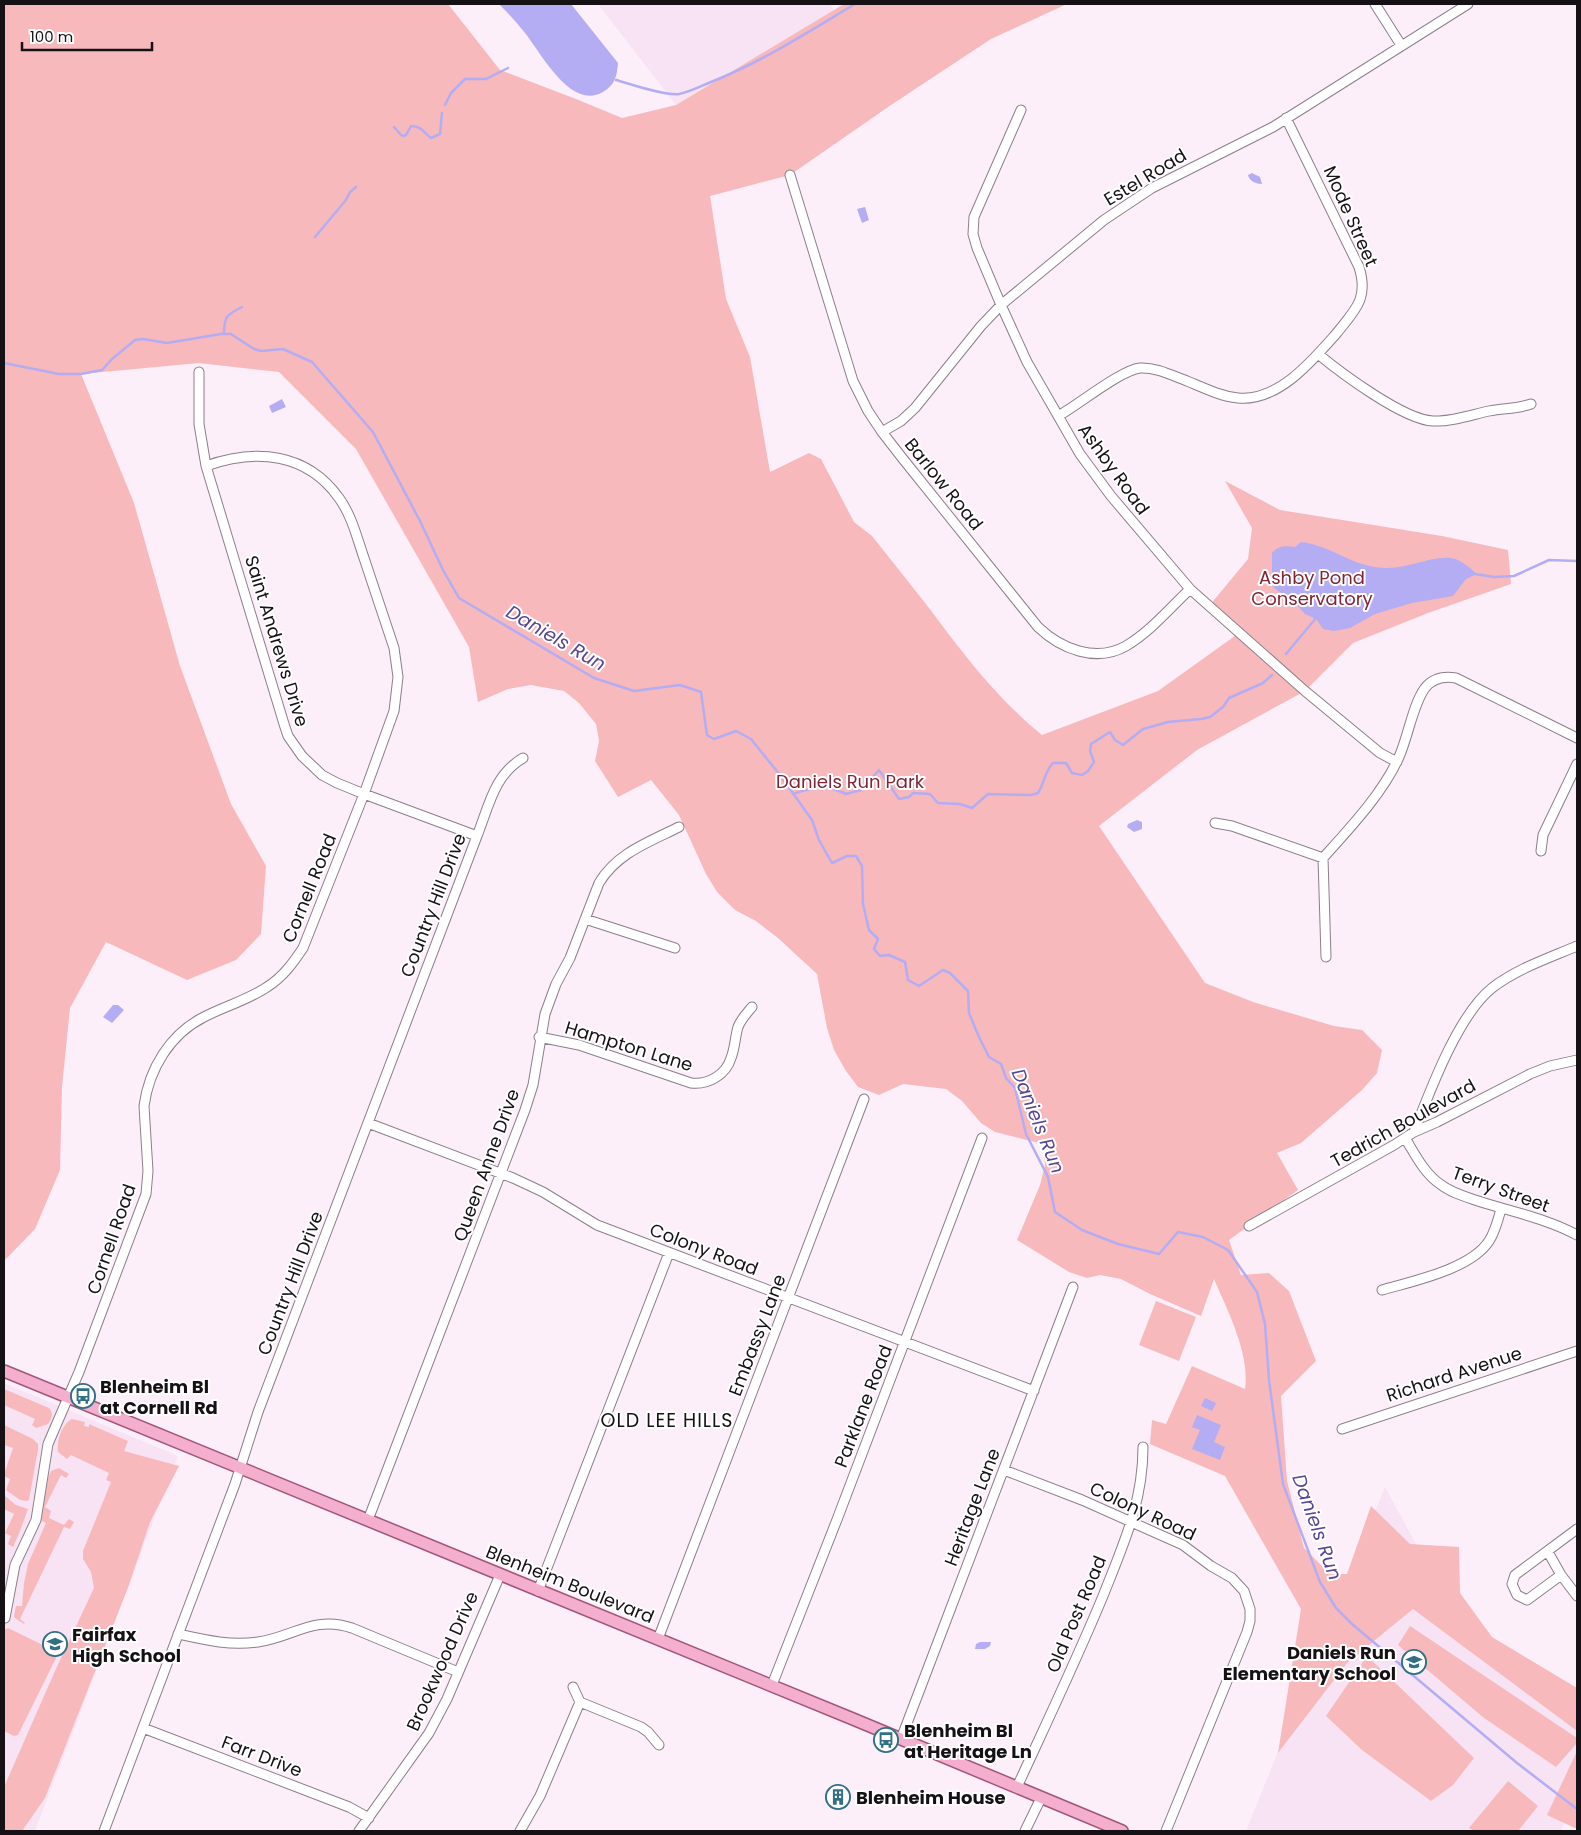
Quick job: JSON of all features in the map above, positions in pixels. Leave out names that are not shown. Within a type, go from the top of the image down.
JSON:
[{"type":"main road","name":"Blenheim Boulevard","points":[[4,1371],[69,1396],[538,1591],[772,1685],[1122,1831]]},
{"type":"street","points":[[1375,4],[1401,46]]},
{"type":"street","name":"Estel Road","points":[[882,432],[901,421],[915,408],[981,326],[1001,305],[1104,220],[1134,198],[1286,118],[1468,4]]},
{"type":"street","name":"Ashby Road","points":[[1021,110],[986,187],[973,224],[972,234],[1001,305],[1028,362],[1058,416],[1080,454],[1111,496],[1190,589],[1305,691],[1380,753],[1397,762]]},
{"type":"street","name":"Mode Street","points":[[1058,416],[1131,370],[1152,368],[1236,398],[1251,398],[1273,392],[1318,354],[1358,307],[1363,289],[1362,278],[1345,235],[1286,118]]},
{"type":"street","name":"Barlow Road","points":[[790,175],[849,369],[860,394],[882,432],[1038,627],[1060,645],[1075,651],[1106,652],[1121,648],[1138,637],[1190,589]]},
{"type":"street","points":[[1318,354],[1338,371],[1368,390],[1410,415],[1424,420],[1444,421],[1502,409],[1520,408],[1531,404]]},
{"type":"street","name":"Saint Andrews Drive","points":[[199,372],[199,424],[206,466],[288,736],[302,756],[318,772],[337,783],[477,836]]},
{"type":"street","name":"Cornell Road","points":[[4,1618],[15,1565],[36,1520],[48,1444],[100,1320],[146,1194],[148,1171],[144,1106],[150,1078],[168,1047],[190,1026],[206,1016],[267,987],[294,962],[310,933],[394,711],[398,677],[394,648],[346,510],[340,500],[324,481],[305,468],[281,458],[257,455],[241,456],[206,466]]},
{"type":"street","points":[[1326,957],[1323,858],[1376,795],[1397,762],[1422,694],[1432,682],[1440,678],[1456,678],[1577,738]]},
{"type":"street","name":"Country Hill Drive","points":[[104,1831],[240,1467],[258,1412],[498,782],[507,769],[523,758]]},
{"type":"street","points":[[1541,851],[1543,835],[1577,764]]},
{"type":"street","points":[[1214,823],[1232,826],[1323,858]]},
{"type":"street","name":"Queen Anne Drive","points":[[368,1520],[529,1098],[539,1037],[548,1005],[570,958],[599,883],[612,864],[628,852],[679,827]]},
{"type":"street","points":[[585,919],[675,948]]},
{"type":"street","points":[[1414,1132],[1458,1032],[1481,998],[1504,980],[1526,968],[1577,946]]},
{"type":"street","name":"Hampton Lane","points":[[539,1037],[579,1045],[691,1082],[704,1082],[718,1076],[728,1066],[740,1022],[752,1007]]},
{"type":"street","name":"Tedrich Boulevard","points":[[1249,1226],[1414,1132],[1530,1074],[1550,1066],[1577,1060]]},
{"type":"street","name":"Embassy Lane","points":[[658,1639],[864,1099]]},
{"type":"street","name":"Colony Road","points":[[368,1123],[543,1192],[596,1225],[1034,1391]]},
{"type":"street","name":"Parklane Road","points":[[772,1685],[982,1138]]},
{"type":"street","name":"Terry Street","points":[[1405,1138],[1424,1168],[1440,1184],[1456,1193],[1501,1209],[1550,1223],[1577,1235]]},
{"type":"street","points":[[1382,1290],[1447,1270],[1469,1261],[1489,1241],[1495,1230],[1501,1209]]},
{"type":"street","points":[[538,1591],[669,1253]]},
{"type":"street","name":"Heritage Lane","points":[[901,1739],[1073,1286]]},
{"type":"street","name":"Richard Avenue","points":[[1342,1429],[1577,1351]]},
{"type":"street","name":"Old Post Road","points":[[1016,1787],[1077,1658],[1131,1523],[1138,1501],[1143,1464],[1143,1447]]},
{"type":"street","name":"Colony Road","points":[[1004,1470],[1082,1500],[1184,1545],[1211,1566],[1232,1578],[1244,1591],[1250,1609],[1250,1621],[1245,1638],[1166,1831]]},
{"type":"street","points":[[1561,1575],[1527,1600],[1517,1596],[1512,1584],[1515,1575],[1548,1552],[1577,1528]]},
{"type":"street","points":[[1548,1552],[1561,1575],[1577,1596]]},
{"type":"street","name":"Brookwood Drive","points":[[359,1831],[429,1733],[500,1575]]},
{"type":"street","points":[[178,1634],[213,1642],[243,1644],[276,1638],[314,1624],[336,1624],[352,1628],[458,1672]]},
{"type":"street","points":[[573,1687],[580,1702],[641,1727],[659,1745]]},
{"type":"street","points":[[520,1831],[540,1796],[580,1702]]},
{"type":"street","name":"Farr Drive","points":[[143,1728],[348,1806],[369,1818]]},
{"type":"street","points":[[1025,1831],[1041,1798]]},
{"type":"shaded area","points":[[499,4],[571,4],[618,63],[613,83],[603,92],[591,96],[580,94],[568,87]]},
{"type":"shaded area","points":[[598,4],[830,4],[834,10],[676,105]]},
{"type":"shaded area","points":[[1252,173],[1260,177],[1262,184],[1255,183],[1250,179],[1248,175]]},
{"type":"shaded area","points":[[865,207],[869,220],[862,223],[857,209]]},
{"type":"shaded area","points":[[282,399],[286,407],[272,413],[269,406]]},
{"type":"shaded area","points":[[1301,542],[1322,547],[1373,567],[1402,567],[1435,559],[1451,558],[1461,562],[1477,574],[1466,579],[1453,596],[1412,603],[1375,614],[1350,628],[1334,631],[1323,629],[1316,619],[1305,614],[1295,603],[1274,588],[1272,553],[1280,547],[1295,547]]},
{"type":"shaded area","points":[[1137,820],[1142,822],[1142,829],[1134,832],[1127,827],[1128,824]]},
{"type":"shaded area","points":[[113,1005],[118,1005],[124,1010],[112,1023],[103,1017]]},
{"type":"shaded area","name":"Fairfax High School","points":[[4,1383],[178,1456],[35,1831],[4,1831]]},
{"type":"shaded area","points":[[1205,1398],[1216,1403],[1212,1411],[1201,1406]]},
{"type":"shaded area","points":[[1197,1415],[1221,1425],[1214,1442],[1225,1447],[1220,1460],[1192,1449],[1200,1430],[1192,1427]]},
{"type":"shaded area","name":"Daniels Run Elementary School","points":[[1385,1487],[1466,1636],[1577,1698],[1577,1792],[1561,1831],[1246,1831]]},
{"type":"shaded area","points":[[991,1642],[990,1646],[985,1649],[975,1649],[976,1644]]},
{"type":"green space","points":[[4,4],[448,4],[500,70],[622,118],[676,105],[844,4],[1067,4],[991,39],[790,175],[710,196],[726,299],[750,357],[770,472],[809,453],[821,459],[854,522],[872,536],[980,674],[1015,711],[1042,735],[1158,691],[1239,633],[1209,606],[1248,559],[1252,528],[1225,481],[1280,510],[1442,536],[1508,550],[1511,584],[1428,613],[1353,643],[1305,691],[1197,750],[1099,826],[1205,983],[1253,1002],[1334,1026],[1362,1030],[1382,1050],[1377,1073],[1362,1090],[1301,1143],[1277,1153],[1298,1190],[1229,1240],[1241,1275],[1269,1273],[1289,1291],[1316,1361],[1281,1396],[1287,1481],[1304,1548],[1330,1574],[1347,1574],[1371,1506],[1410,1544],[1459,1547],[1460,1593],[1492,1637],[1577,1688],[1577,1731],[1413,1609],[1347,1663],[1278,1753],[1301,1609],[1225,1476],[1150,1444],[1152,1420],[1166,1424],[1192,1366],[1245,1389],[1246,1375],[1241,1347],[1214,1279],[1201,1316],[1121,1279],[1100,1275],[1087,1278],[1069,1272],[1017,1240],[1040,1185],[1045,1165],[1043,1144],[995,1132],[981,1123],[962,1101],[946,1089],[903,1084],[879,1095],[858,1087],[834,1050],[827,1028],[817,974],[778,938],[756,921],[735,910],[717,892],[706,874],[679,815],[651,780],[618,797],[595,761],[599,741],[596,724],[579,703],[564,691],[531,685],[508,689],[478,702],[469,647],[356,449],[279,372],[199,363],[81,374],[134,503],[180,666],[231,804],[266,866],[261,934],[236,960],[187,980],[106,942],[70,1008],[62,1087],[60,1170],[35,1229],[4,1261]]},
{"type":"green space","points":[[1156,1301],[1196,1317],[1179,1361],[1139,1345]]},
{"type":"green space","points":[[4,1389],[49,1408],[52,1412],[51,1420],[48,1424],[36,1428],[32,1425],[35,1419],[4,1405]]},
{"type":"green space","points":[[72,1419],[85,1422],[84,1426],[89,1427],[89,1424],[128,1441],[124,1451],[179,1466],[150,1522],[129,1585],[45,1798],[22,1831],[4,1831],[4,1787],[94,1588],[91,1572],[83,1559],[83,1551],[111,1482],[106,1480],[109,1473],[71,1455],[67,1459],[58,1452],[61,1433],[68,1421]]},
{"type":"green space","points":[[4,1425],[33,1439],[38,1444],[29,1500],[27,1501],[20,1500],[6,1490],[10,1479],[4,1476],[4,1474],[13,1448],[4,1445]]},
{"type":"green space","points":[[59,1468],[69,1474],[66,1478],[61,1475],[45,1507],[51,1511],[49,1518],[64,1525],[69,1519],[74,1522],[70,1529],[64,1527],[20,1619],[24,1624],[14,1616],[16,1606],[22,1606],[28,1564],[46,1523],[40,1520],[48,1478],[51,1471]]},
{"type":"green space","points":[[5,1496],[16,1505],[28,1509],[13,1547],[8,1544],[11,1536],[5,1533],[14,1514],[4,1509]]},
{"type":"green space","points":[[1410,1626],[1577,1738],[1577,1743],[1556,1767],[1484,1718],[1398,1645]]},
{"type":"green space","points":[[8,1628],[53,1650],[57,1656],[18,1735],[14,1736],[4,1731],[4,1630]]},
{"type":"green space","points":[[1367,1656],[1474,1758],[1453,1785],[1431,1801],[1362,1750],[1326,1716]]},
{"type":"green space","points":[[1577,1751],[1577,1829],[1547,1815]]},
{"type":"green space","points":[[1508,1781],[1538,1806],[1518,1831],[1474,1831],[1469,1828]]},
{"type":"waterway","points":[[616,80],[665,93],[679,94],[687,92],[767,56],[855,4]]},
{"type":"waterway","points":[[445,105],[451,93],[465,79],[486,79],[508,68]]},
{"type":"waterway","points":[[394,127],[403,136],[406,135],[411,126],[415,126],[431,138],[440,134],[442,113]]},
{"type":"waterway","points":[[315,237],[356,187]]},
{"type":"waterway","points":[[224,334],[225,320],[232,312],[242,307]]},
{"type":"waterway","name":"Daniels Run","points":[[4,363],[59,374],[81,374],[102,370],[135,340],[143,339],[167,343],[221,334],[231,334],[254,349],[261,351],[283,349],[312,362],[373,432],[459,598],[594,678],[634,691],[680,685],[701,692],[707,735],[714,739],[736,731],[751,739],[780,775],[812,820],[819,840],[832,863],[847,856],[856,856],[862,866],[863,904],[869,930],[878,939],[874,949],[880,956],[889,955],[905,962],[908,980],[919,986],[943,970],[950,973],[968,991],[969,1013],[979,1037],[989,1057],[1001,1064],[1006,1078],[1015,1088],[1026,1134],[1048,1177],[1055,1212],[1082,1230],[1118,1244],[1159,1254],[1178,1232],[1203,1237],[1228,1250],[1257,1292],[1265,1324],[1269,1380],[1283,1484],[1320,1582],[1336,1608],[1352,1624],[1517,1763],[1577,1809]]},
{"type":"waterway","points":[[1475,574],[1494,577],[1514,576],[1549,560],[1577,561]]},
{"type":"waterway","points":[[1286,654],[1316,618]]},
{"type":"waterway","points":[[793,794],[820,788],[832,789],[846,794],[861,790],[879,770],[899,799],[909,797],[913,793],[930,794],[938,803],[960,804],[972,808],[988,794],[1031,795],[1038,793],[1053,763],[1066,763],[1072,773],[1082,775],[1088,771],[1094,762],[1090,751],[1091,744],[1110,732],[1115,740],[1123,745],[1143,729],[1168,722],[1210,717],[1223,707],[1229,698],[1263,683],[1272,675]]},
{"type":"place","name":"Blenheim Bl at Cornell Rd","points":[[83,1396]]},
{"type":"place","name":"Fairfax High School","points":[[55,1644]]},
{"type":"place","name":"Daniels Run Elementary School","points":[[1414,1662]]},
{"type":"place","name":"Blenheim Bl at Heritage Ln","points":[[886,1740]]},
{"type":"place","name":"Blenheim House","points":[[838,1797]]},
{"type":"district","name":"OLD LEE HILLS","points":[[667,1420]]},
{"type":"park label","name":"Ashby Pond Conservatory","points":[[1312,587]]},
{"type":"park label","name":"Daniels Run Park","points":[[850,781]]}]
